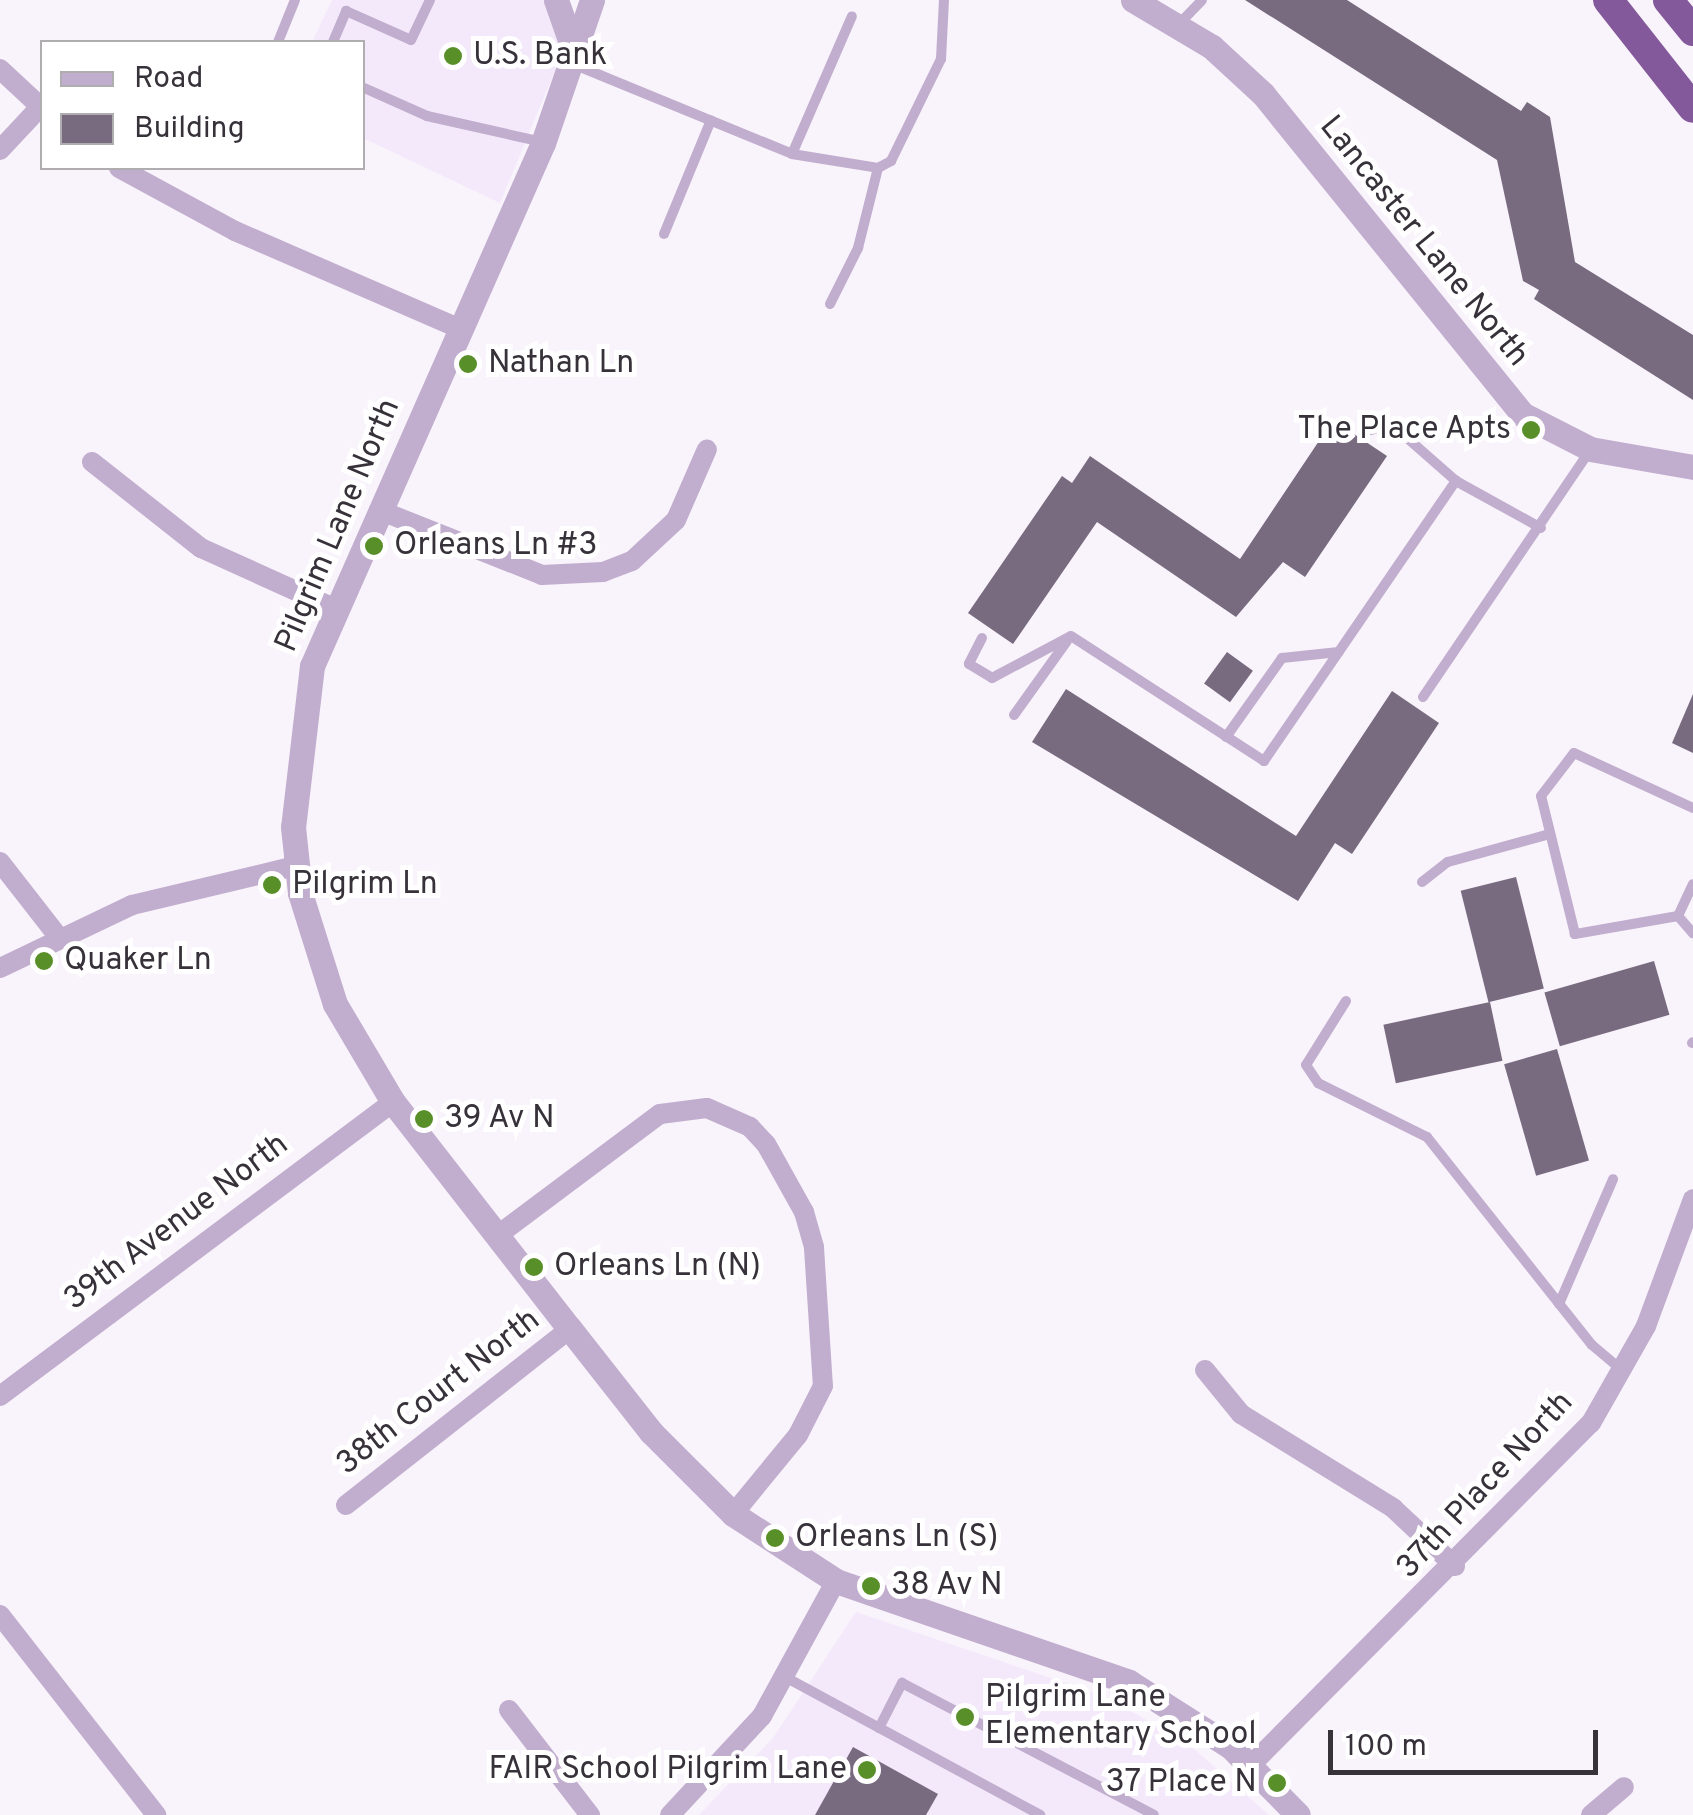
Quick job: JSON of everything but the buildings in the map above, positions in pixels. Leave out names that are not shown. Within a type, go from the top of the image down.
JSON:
[{"type":"highway","points":[[1608,0],[1693,108]]},
{"type":"highway","points":[[1668,0],[1693,31]]},
{"type":"street","points":[[556,0],[574,59]]},
{"type":"street","name":"Pilgrim Lane North","points":[[592,0],[543,143],[334,608],[301,718],[296,866],[335,1004],[393,1102],[651,1432],[733,1514],[836,1581],[1129,1682],[1251,1765],[1298,1815]]},
{"type":"street","name":"Lancaster Lane North","points":[[1133,0],[1179,25],[1262,94],[1495,387],[1553,435],[1590,450],[1693,467]]},
{"type":"street","points":[[0,69],[40,105]]},
{"type":"street","points":[[0,150],[40,109]]},
{"type":"street","points":[[122,170],[235,231],[460,329]]},
{"type":"street","points":[[379,510],[542,575],[604,572],[632,561],[676,520],[707,449]]},
{"type":"street","points":[[92,462],[201,548],[334,608]]},
{"type":"street","points":[[0,862],[57,935]]},
{"type":"street","points":[[0,968],[57,935],[201,884],[296,866]]},
{"type":"street","name":"39th Avenue North","points":[[0,1396],[393,1102]]},
{"type":"street","points":[[498,1235],[660,1114],[707,1108],[750,1127],[766,1144],[804,1212],[814,1248],[823,1386],[798,1435],[733,1514]]},
{"type":"street","name":"37th Place North","points":[[1251,1765],[1558,1462],[1624,1371],[1693,1198]]},
{"type":"street","name":"38th Court North","points":[[346,1504],[570,1328]]},
{"type":"street","points":[[1205,1370],[1241,1414],[1378,1498],[1455,1566]]},
{"type":"street","points":[[670,1815],[726,1761],[787,1678],[836,1581]]},
{"type":"street","points":[[0,1615],[156,1815]]},
{"type":"street","points":[[509,1710],[590,1815]]},
{"type":"street","points":[[1591,1815],[1624,1787]]},
{"type":"lane","points":[[279,40],[294,0]]},
{"type":"lane","points":[[334,40],[348,6],[411,40],[430,0]]},
{"type":"lane","points":[[574,59],[792,154],[878,168],[891,161],[941,59],[944,0]]},
{"type":"lane","points":[[1179,25],[1202,0]]},
{"type":"lane","points":[[792,154],[852,16]]},
{"type":"lane","points":[[365,88],[427,116],[543,143]]},
{"type":"lane","points":[[664,234],[711,120]]},
{"type":"lane","points":[[830,304],[858,248],[878,168]]},
{"type":"lane","points":[[1371,430],[1390,423],[1456,481],[1541,528]]},
{"type":"lane","points":[[1423,696],[1541,528],[1590,450]]},
{"type":"lane","points":[[1070,636],[1264,761],[1456,481]]},
{"type":"lane","points":[[982,638],[969,664],[992,678],[1070,636]]},
{"type":"lane","points":[[1014,715],[1070,636]]},
{"type":"lane","points":[[1226,737],[1282,658],[1338,652]]},
{"type":"lane","points":[[1678,916],[1575,934],[1541,796],[1574,754],[1693,808]]},
{"type":"lane","points":[[1422,882],[1448,862],[1550,834]]},
{"type":"lane","points":[[1678,916],[1693,884]]},
{"type":"lane","points":[[1678,916],[1693,932]]},
{"type":"lane","points":[[1346,1001],[1306,1065],[1318,1084],[1427,1137],[1559,1304],[1624,1371]]},
{"type":"lane","points":[[1559,1304],[1614,1180]]},
{"type":"lane","points":[[787,1678],[1040,1815]]},
{"type":"lane","points":[[879,1728],[902,1683],[1154,1815]]},
{"type":"shaded area","points":[[332,0],[547,0],[558,21],[558,63],[500,203],[365,139],[365,40],[313,40]]},
{"type":"shaded area","name":"Pilgrim Lane Elementary School","points":[[856,1612],[1101,1695],[1185,1741],[1269,1815],[699,1815],[773,1738]]},
{"type":"place","name":"U.S. Bank","points":[[453,56]]},
{"type":"place","name":"Nathan Ln","points":[[468,364]]},
{"type":"place","name":"The Place Apts","points":[[1531,430]]},
{"type":"place","name":"Orleans Ln #3","points":[[374,546]]},
{"type":"place","name":"Pilgrim Ln","points":[[272,885]]},
{"type":"place","name":"Quaker Ln","points":[[44,961]]},
{"type":"place","name":"39 Av N","points":[[424,1119]]},
{"type":"place","name":"Orleans Ln (N)","points":[[534,1267]]},
{"type":"place","name":"Orleans Ln (S)","points":[[775,1538]]},
{"type":"place","name":"38 Av N","points":[[871,1586]]},
{"type":"place","name":"Pilgrim Lane Elementary School","points":[[965,1717]]},
{"type":"place","name":"FAIR School Pilgrim Lane","points":[[867,1770]]},
{"type":"place","name":"37 Place N","points":[[1277,1783]]}]
